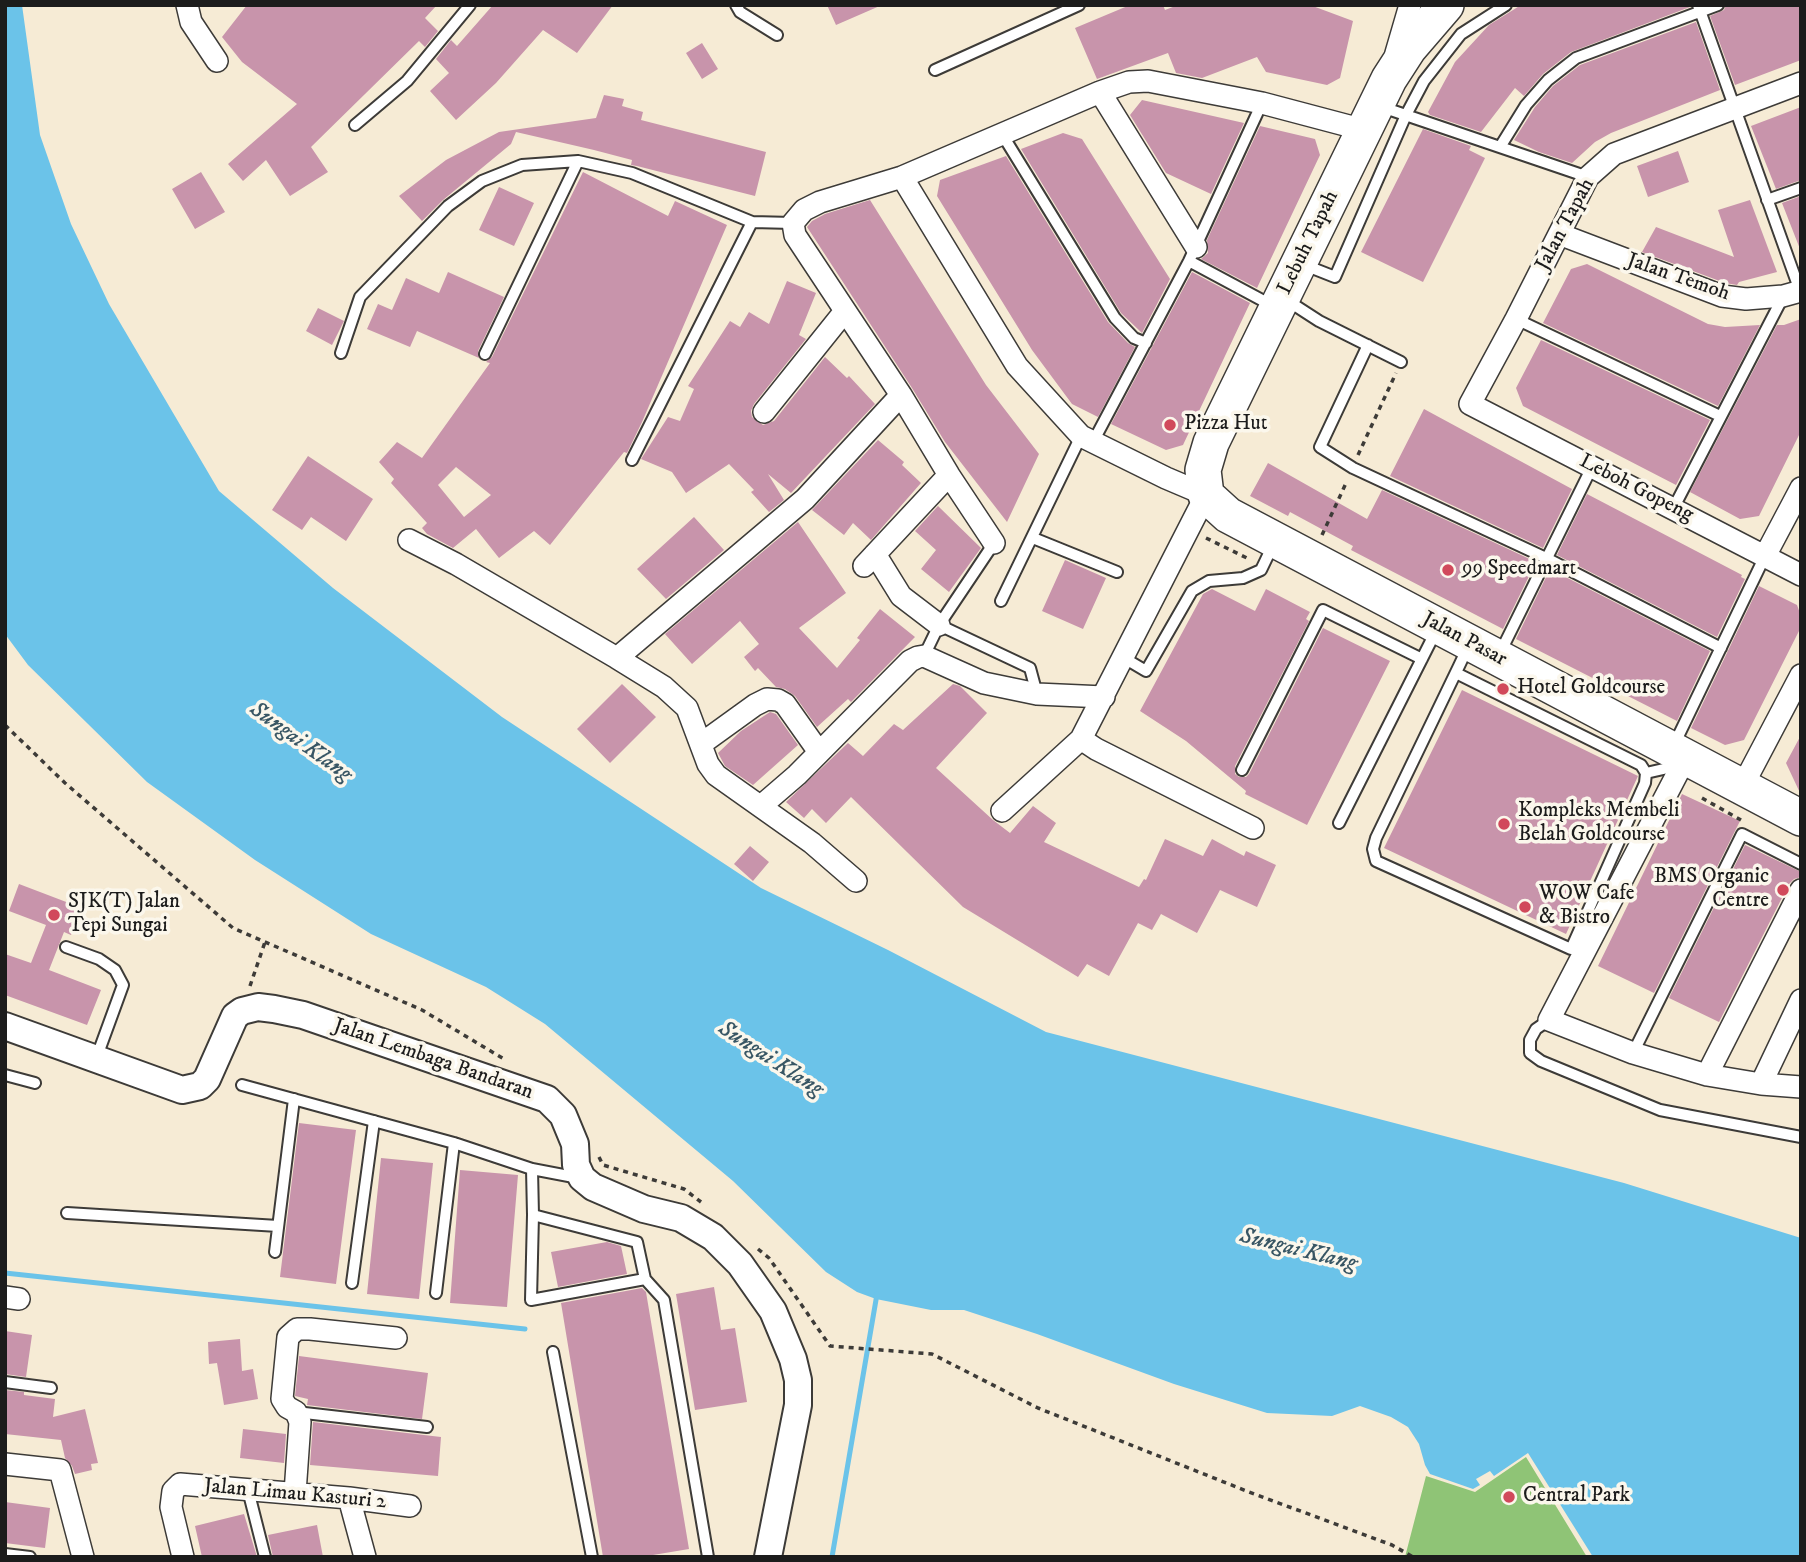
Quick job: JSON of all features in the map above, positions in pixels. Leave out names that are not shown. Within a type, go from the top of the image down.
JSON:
[{"type":"highway","name":"Lebuh Tapah","points":[[1206,495],[1203,470],[1212,443],[1280,303],[1384,107],[1409,48],[1447,5]]},
{"type":"highway","name":"Jalan Pasar","points":[[1206,495],[1228,516],[1438,626],[1474,658],[1801,818]]},
{"type":"street","points":[[187,5],[191,22],[217,61]]},
{"type":"street","points":[[994,543],[901,395],[795,236],[793,223],[804,210],[820,202],[902,177],[1129,82],[1148,81],[1262,103],[1384,107],[1410,5]]},
{"type":"street","name":"Jalan Tapah","points":[[1470,404],[1588,177],[1614,154],[1801,83]]},
{"type":"street","points":[[1100,92],[1193,254]]},
{"type":"street","points":[[902,177],[1017,366],[1087,439],[1206,495],[1081,739],[1002,811]]},
{"type":"street","name":"Jalan Temoh","points":[[1559,233],[1722,296],[1746,299],[1795,293]]},
{"type":"street","points":[[764,412],[845,311]]},
{"type":"street","points":[[617,658],[806,499],[901,395]]},
{"type":"street","name":"Leboh Gopeng","points":[[1470,404],[1801,575]]},
{"type":"street","points":[[939,625],[901,596],[869,560],[949,475]]},
{"type":"street","points":[[1765,556],[1801,488]]},
{"type":"street","points":[[409,540],[456,564],[664,687],[687,708],[708,764],[716,775],[812,843],[856,881]]},
{"type":"street","points":[[761,806],[797,775],[910,661],[924,656],[984,683],[1037,694],[1104,697]]},
{"type":"street","points":[[1742,787],[1801,675]]},
{"type":"street","points":[[701,744],[766,699],[785,704],[819,752]]},
{"type":"street","points":[[1081,739],[1105,754],[1253,828]]},
{"type":"street","points":[[1680,757],[1549,1020],[1633,1053],[1707,1075],[1801,1087]]},
{"type":"street","points":[[1707,1075],[1801,890]]},
{"type":"street","points":[[1761,1084],[1801,1000]]},
{"type":"street","name":"Jalan Lembaga Bandaran","points":[[242,1011],[258,1007],[303,1015],[547,1099],[564,1115],[575,1144],[576,1165],[582,1178]]},
{"type":"street","points":[[5,1026],[182,1090],[201,1086],[207,1079],[235,1016],[242,1011]]},
{"type":"street","points":[[582,1178],[593,1187],[643,1209],[681,1219],[713,1237],[740,1264],[773,1311],[793,1359],[798,1380],[798,1405],[764,1556]]},
{"type":"street","points":[[295,1493],[300,1422],[296,1412],[286,1407],[282,1399],[289,1338],[297,1329],[396,1338]]},
{"type":"street","points":[[5,1464],[60,1470],[83,1557]]},
{"type":"street","name":"Jalan Limau Kasturi 2","points":[[183,1557],[171,1507],[173,1491],[180,1485],[295,1493],[410,1506]]},
{"type":"street","points":[[349,1498],[365,1557]]},
{"type":"lane","points":[[355,125],[407,81],[470,5]]},
{"type":"lane","points":[[736,5],[740,12],[777,35]]},
{"type":"lane","points":[[935,70],[1079,5]]},
{"type":"lane","points":[[1384,107],[1424,81],[1461,34],[1506,5]]},
{"type":"lane","points":[[1500,147],[1525,105],[1548,80],[1576,58],[1699,9],[1718,5]]},
{"type":"lane","points":[[1674,509],[1720,416],[1795,293],[1768,200],[1699,9]]},
{"type":"lane","points":[[1001,601],[1087,439],[1146,343],[1193,254],[1262,103]]},
{"type":"lane","points":[[1384,107],[1588,177]]},
{"type":"lane","points":[[1002,134],[1115,318],[1134,338],[1146,343]]},
{"type":"lane","points":[[485,354],[578,161]]},
{"type":"lane","points":[[341,353],[360,297],[448,206],[482,181],[522,165],[578,161],[632,173],[752,222],[793,223]]},
{"type":"lane","points":[[1768,200],[1801,188]]},
{"type":"lane","points":[[632,460],[752,222]]},
{"type":"lane","points":[[1193,254],[1280,303],[1401,362]]},
{"type":"lane","points":[[1516,319],[1720,416]]},
{"type":"lane","points":[[1368,345],[1320,447],[1353,468],[1546,558],[1721,648]]},
{"type":"lane","points":[[1474,658],[1641,765],[1646,773],[1642,788],[1571,949],[1376,861],[1373,849],[1376,838],[1474,658],[1546,558],[1592,467]]},
{"type":"lane","points":[[1033,538],[1117,572]]},
{"type":"lane","points":[[1124,658],[1146,671],[1192,591],[1209,581],[1243,578],[1261,570],[1275,540]]},
{"type":"lane","points":[[924,656],[939,625],[994,543]]},
{"type":"lane","points":[[1646,773],[1680,757],[1721,648],[1765,556]]},
{"type":"lane","points":[[1242,770],[1323,610],[1422,659]]},
{"type":"lane","points":[[939,625],[1030,668],[1037,694]]},
{"type":"lane","points":[[1339,823],[1438,626]]},
{"type":"lane","points":[[1628,759],[1639,773],[1642,788]]},
{"type":"lane","points":[[1633,1053],[1742,834],[1801,864]]},
{"type":"lane","points":[[66,947],[99,959],[115,970],[123,985],[96,1059]]},
{"type":"lane","points":[[1549,1020],[1536,1029],[1530,1040],[1530,1053],[1541,1061],[1660,1110],[1801,1137]]},
{"type":"lane","points":[[5,1075],[34,1083]]},
{"type":"lane","points":[[242,1085],[454,1143],[532,1169],[582,1178]]},
{"type":"lane","points":[[275,1252],[294,1099]]},
{"type":"lane","points":[[352,1283],[374,1121]]},
{"type":"lane","points":[[436,1293],[454,1143]]},
{"type":"lane","points":[[532,1169],[531,1300],[645,1279]]},
{"type":"lane","points":[[67,1213],[278,1226]]},
{"type":"lane","points":[[533,1215],[637,1242],[645,1279],[664,1300],[708,1557]]},
{"type":"lane","points":[[553,1352],[592,1557]]},
{"type":"lane","points":[[5,1382],[51,1388]]},
{"type":"lane","points":[[296,1412],[427,1427]]},
{"type":"lane","points":[[248,1490],[265,1557]]},
{"type":"lane","points":[[5,1554],[30,1557]]},
{"type":"path","points":[[242,1011],[265,942]]},
{"type":"path","points":[[858,1348],[932,1354],[1038,1408],[1249,1492],[1392,1545],[1413,1557]]},
{"type":"green space","name":"Central Park","points":[[1526,1457],[1587,1557],[1405,1557],[1426,1476],[1475,1492]]},
{"type":"water","name":"Sungai Klang","points":[[5,5],[22,5],[40,135],[71,224],[109,304],[219,491],[333,588],[502,717],[761,888],[1046,1032],[1624,1183],[1801,1238],[1801,1557],[1593,1557],[1528,1453],[1494,1476],[1490,1471],[1476,1479],[1480,1485],[1473,1489],[1430,1474],[1419,1444],[1408,1427],[1391,1417],[1360,1406],[1332,1416],[1267,1413],[1174,1384],[964,1310],[931,1310],[876,1299],[857,1292],[826,1272],[733,1181],[545,1024],[486,987],[371,934],[255,860],[147,782],[28,665],[5,634]]},
{"type":"building","points":[[247,5],[437,5],[425,18],[438,31],[425,47],[419,41],[311,147],[328,172],[290,196],[266,160],[243,181],[228,164],[297,104],[242,62],[222,37]]},
{"type":"building","points":[[493,5],[613,5],[577,53],[543,30],[496,83],[456,120],[430,91],[449,73],[436,59],[451,40],[457,46]]},
{"type":"building","points":[[827,5],[882,5],[836,25]]},
{"type":"building","points":[[1130,5],[1163,5],[1165,10],[1178,5],[1310,5],[1353,21],[1340,78],[1327,85],[1266,72],[1257,57],[1202,78],[1176,73],[1168,53],[1097,79],[1075,28]]},
{"type":"building","points":[[1521,5],[1690,7],[1571,52],[1543,74],[1524,96],[1515,88],[1481,132],[1430,115],[1428,112],[1455,62],[1489,25]]},
{"type":"building","points":[[1726,5],[1801,5],[1801,60],[1735,85],[1710,16],[1724,10]]},
{"type":"building","points":[[1696,22],[1720,90],[1611,133],[1595,142],[1572,163],[1514,140],[1535,107],[1553,86],[1580,65]]},
{"type":"building","points":[[702,43],[718,69],[702,79],[686,53]]},
{"type":"building","points":[[604,95],[624,99],[622,106],[643,112],[641,120],[766,152],[755,196],[631,165],[632,160],[516,132],[511,144],[443,200],[422,221],[399,196],[446,160],[499,132],[596,118]]},
{"type":"building","points":[[1142,100],[1244,123],[1211,194],[1166,173],[1130,115]]},
{"type":"building","points":[[1801,107],[1801,180],[1776,189],[1751,126]]},
{"type":"building","points":[[1260,126],[1315,139],[1320,155],[1257,288],[1201,259],[1208,253],[1207,240]]},
{"type":"building","points":[[1423,129],[1471,146],[1469,150],[1485,158],[1423,282],[1361,252]]},
{"type":"building","points":[[1063,133],[1082,139],[1170,279],[1142,333],[1121,313],[1021,149]]},
{"type":"building","points":[[1678,151],[1689,182],[1648,197],[1637,166]]},
{"type":"building","points":[[1006,156],[1108,322],[1135,347],[1098,417],[1072,404],[1032,350],[937,196],[940,180]]},
{"type":"building","points":[[201,172],[225,212],[195,229],[172,189]]},
{"type":"building","points":[[583,172],[668,216],[675,201],[727,225],[627,453],[624,452],[550,545],[534,531],[499,558],[476,529],[453,548],[427,534],[422,528],[427,523],[391,483],[394,479],[379,462],[397,442],[422,458],[492,357]],"holes":[[[456,467],[491,495],[464,517],[438,485]]]},
{"type":"building","points":[[499,187],[534,203],[514,246],[479,230]]},
{"type":"building","points":[[1801,196],[1801,249],[1800,249],[1782,203]]},
{"type":"building","points":[[870,200],[986,385],[1039,454],[1007,522],[945,442],[807,227],[825,214]]},
{"type":"building","points":[[1750,200],[1777,272],[1739,282],[1737,285],[1642,252],[1656,227],[1734,257],[1718,210]]},
{"type":"building","points":[[1587,264],[1708,324],[1725,327],[1760,325],[1718,406],[1543,323],[1571,269]]},
{"type":"building","points":[[448,272],[504,297],[478,351],[479,358],[417,331],[410,347],[367,329],[378,304],[392,310],[406,278],[439,293]]},
{"type":"building","points":[[1192,272],[1250,303],[1183,445],[1166,450],[1111,424]]},
{"type":"building","points":[[787,281],[816,293],[799,335],[806,339],[754,404],[752,417],[763,425],[774,421],[825,357],[847,378],[849,376],[875,404],[791,493],[768,474],[784,500],[769,512],[751,492],[754,490],[729,464],[686,493],[672,472],[641,459],[668,417],[680,421],[694,389],[688,386],[730,321],[740,327],[749,312],[769,324]]},
{"type":"building","points":[[318,308],[344,321],[332,345],[306,331]]},
{"type":"building","points":[[1801,319],[1801,431],[1759,516],[1740,519],[1690,492],[1777,325]]},
{"type":"building","points":[[1541,340],[1710,420],[1676,485],[1523,406],[1516,388]]},
{"type":"building","points":[[1424,409],[1572,489],[1543,548],[1390,476]]},
{"type":"building","points":[[878,440],[904,462],[902,465],[921,483],[871,540],[853,523],[844,535],[812,510]]},
{"type":"building","points":[[308,456],[373,499],[346,541],[311,517],[302,530],[272,510]]},
{"type":"building","points":[[1268,463],[1367,519],[1382,490],[1536,562],[1503,629],[1351,550],[1353,546],[1290,512],[1288,516],[1250,496]]},
{"type":"building","points":[[1587,494],[1742,575],[1745,579],[1717,637],[1557,555]]},
{"type":"building","points":[[938,506],[981,548],[949,592],[921,569],[936,550],[915,531]]},
{"type":"building","points":[[694,517],[724,550],[666,599],[637,569]]},
{"type":"building","points":[[798,522],[846,593],[799,628],[837,668],[880,609],[915,637],[851,702],[848,699],[817,727],[795,696],[776,687],[758,668],[755,671],[744,657],[759,644],[740,621],[692,664],[665,634]]},
{"type":"building","points":[[1065,560],[1106,578],[1083,629],[1042,611]]},
{"type":"building","points":[[1550,569],[1710,651],[1677,721],[1516,639]]},
{"type":"building","points":[[1759,586],[1797,605],[1801,627],[1744,740],[1725,745],[1691,728]]},
{"type":"building","points":[[1212,589],[1255,611],[1266,589],[1310,612],[1306,619],[1309,621],[1235,766],[1235,774],[1239,777],[1249,774],[1323,628],[1390,661],[1307,825],[1245,794],[1246,791],[1186,741],[1140,711],[1203,594]]},
{"type":"building","points":[[622,684],[656,717],[610,763],[577,729]]},
{"type":"building","points":[[953,684],[960,686],[987,713],[936,768],[1010,833],[1033,806],[1056,823],[1044,842],[1139,887],[1144,879],[1146,880],[1165,839],[1203,856],[1212,839],[1244,856],[1246,851],[1276,865],[1257,907],[1220,890],[1197,933],[1161,914],[1152,930],[1138,923],[1109,976],[1087,964],[1078,977],[963,907],[851,797],[826,823],[812,809],[804,818],[786,802],[848,743],[863,756],[894,724],[903,730]]},
{"type":"building","points":[[1462,690],[1638,776],[1566,934],[1384,848]]},
{"type":"building","points":[[770,712],[776,714],[798,745],[753,785],[725,766],[718,753],[741,731]]},
{"type":"building","points":[[1801,735],[1801,795],[1786,763]]},
{"type":"building","points":[[1682,794],[1740,821],[1654,993],[1598,966]]},
{"type":"building","points":[[1745,845],[1801,872],[1801,877],[1789,884],[1719,1022],[1669,998]]},
{"type":"building","points":[[750,846],[769,862],[753,881],[734,864]]},
{"type":"building","points":[[19,884],[82,908],[71,935],[64,932],[49,970],[101,990],[87,1025],[5,995],[5,954],[31,963],[46,925],[9,911]]},
{"type":"building","points":[[299,1123],[356,1130],[336,1284],[280,1277]]},
{"type":"building","points":[[381,1158],[433,1163],[419,1299],[367,1294]]},
{"type":"building","points":[[460,1170],[518,1175],[507,1307],[450,1303]]},
{"type":"building","points":[[607,1242],[621,1246],[627,1274],[558,1287],[551,1252]]},
{"type":"building","points":[[714,1287],[721,1330],[735,1328],[747,1402],[695,1410],[676,1294]]},
{"type":"building","points":[[642,1288],[646,1292],[689,1549],[641,1557],[603,1557],[561,1303]]},
{"type":"building","points":[[5,1331],[32,1335],[26,1377],[5,1374]]},
{"type":"building","points":[[240,1339],[242,1371],[253,1369],[258,1399],[224,1405],[217,1363],[209,1364],[208,1342]]},
{"type":"building","points":[[299,1356],[428,1373],[422,1419],[307,1405],[308,1399],[295,1396]]},
{"type":"building","points":[[5,1390],[55,1399],[53,1417],[85,1409],[98,1463],[91,1464],[92,1470],[75,1474],[65,1458],[61,1440],[5,1434]]},
{"type":"building","points":[[313,1422],[441,1437],[438,1476],[310,1465]]},
{"type":"building","points":[[243,1429],[286,1434],[284,1463],[240,1458]]},
{"type":"building","points":[[5,1502],[50,1508],[45,1548],[5,1543]]},
{"type":"building","points":[[244,1514],[257,1557],[202,1557],[195,1526]]},
{"type":"building","points":[[317,1525],[323,1557],[273,1557],[268,1535]]},
{"type":"waterway","points":[[5,1273],[525,1329]]},
{"type":"waterway","points":[[832,1557],[877,1294]]},
{"type":"place","name":"Pizza Hut","points":[[1170,425]]},
{"type":"place","name":"99 Speedmart","points":[[1448,570]]},
{"type":"place","name":"Hotel Goldcourse","points":[[1503,689]]},
{"type":"place","name":"Kompleks Membeli Belah Goldcourse","points":[[1504,824]]},
{"type":"place","name":"BMS Organic Centre","points":[[1783,890]]},
{"type":"place","name":"WOW Cafe & Bistro","points":[[1525,907]]},
{"type":"place","name":"SJK(T) Jalan Tepi Sungai","points":[[54,915]]},
{"type":"place","name":"Central Park","points":[[1509,1497]]}]
